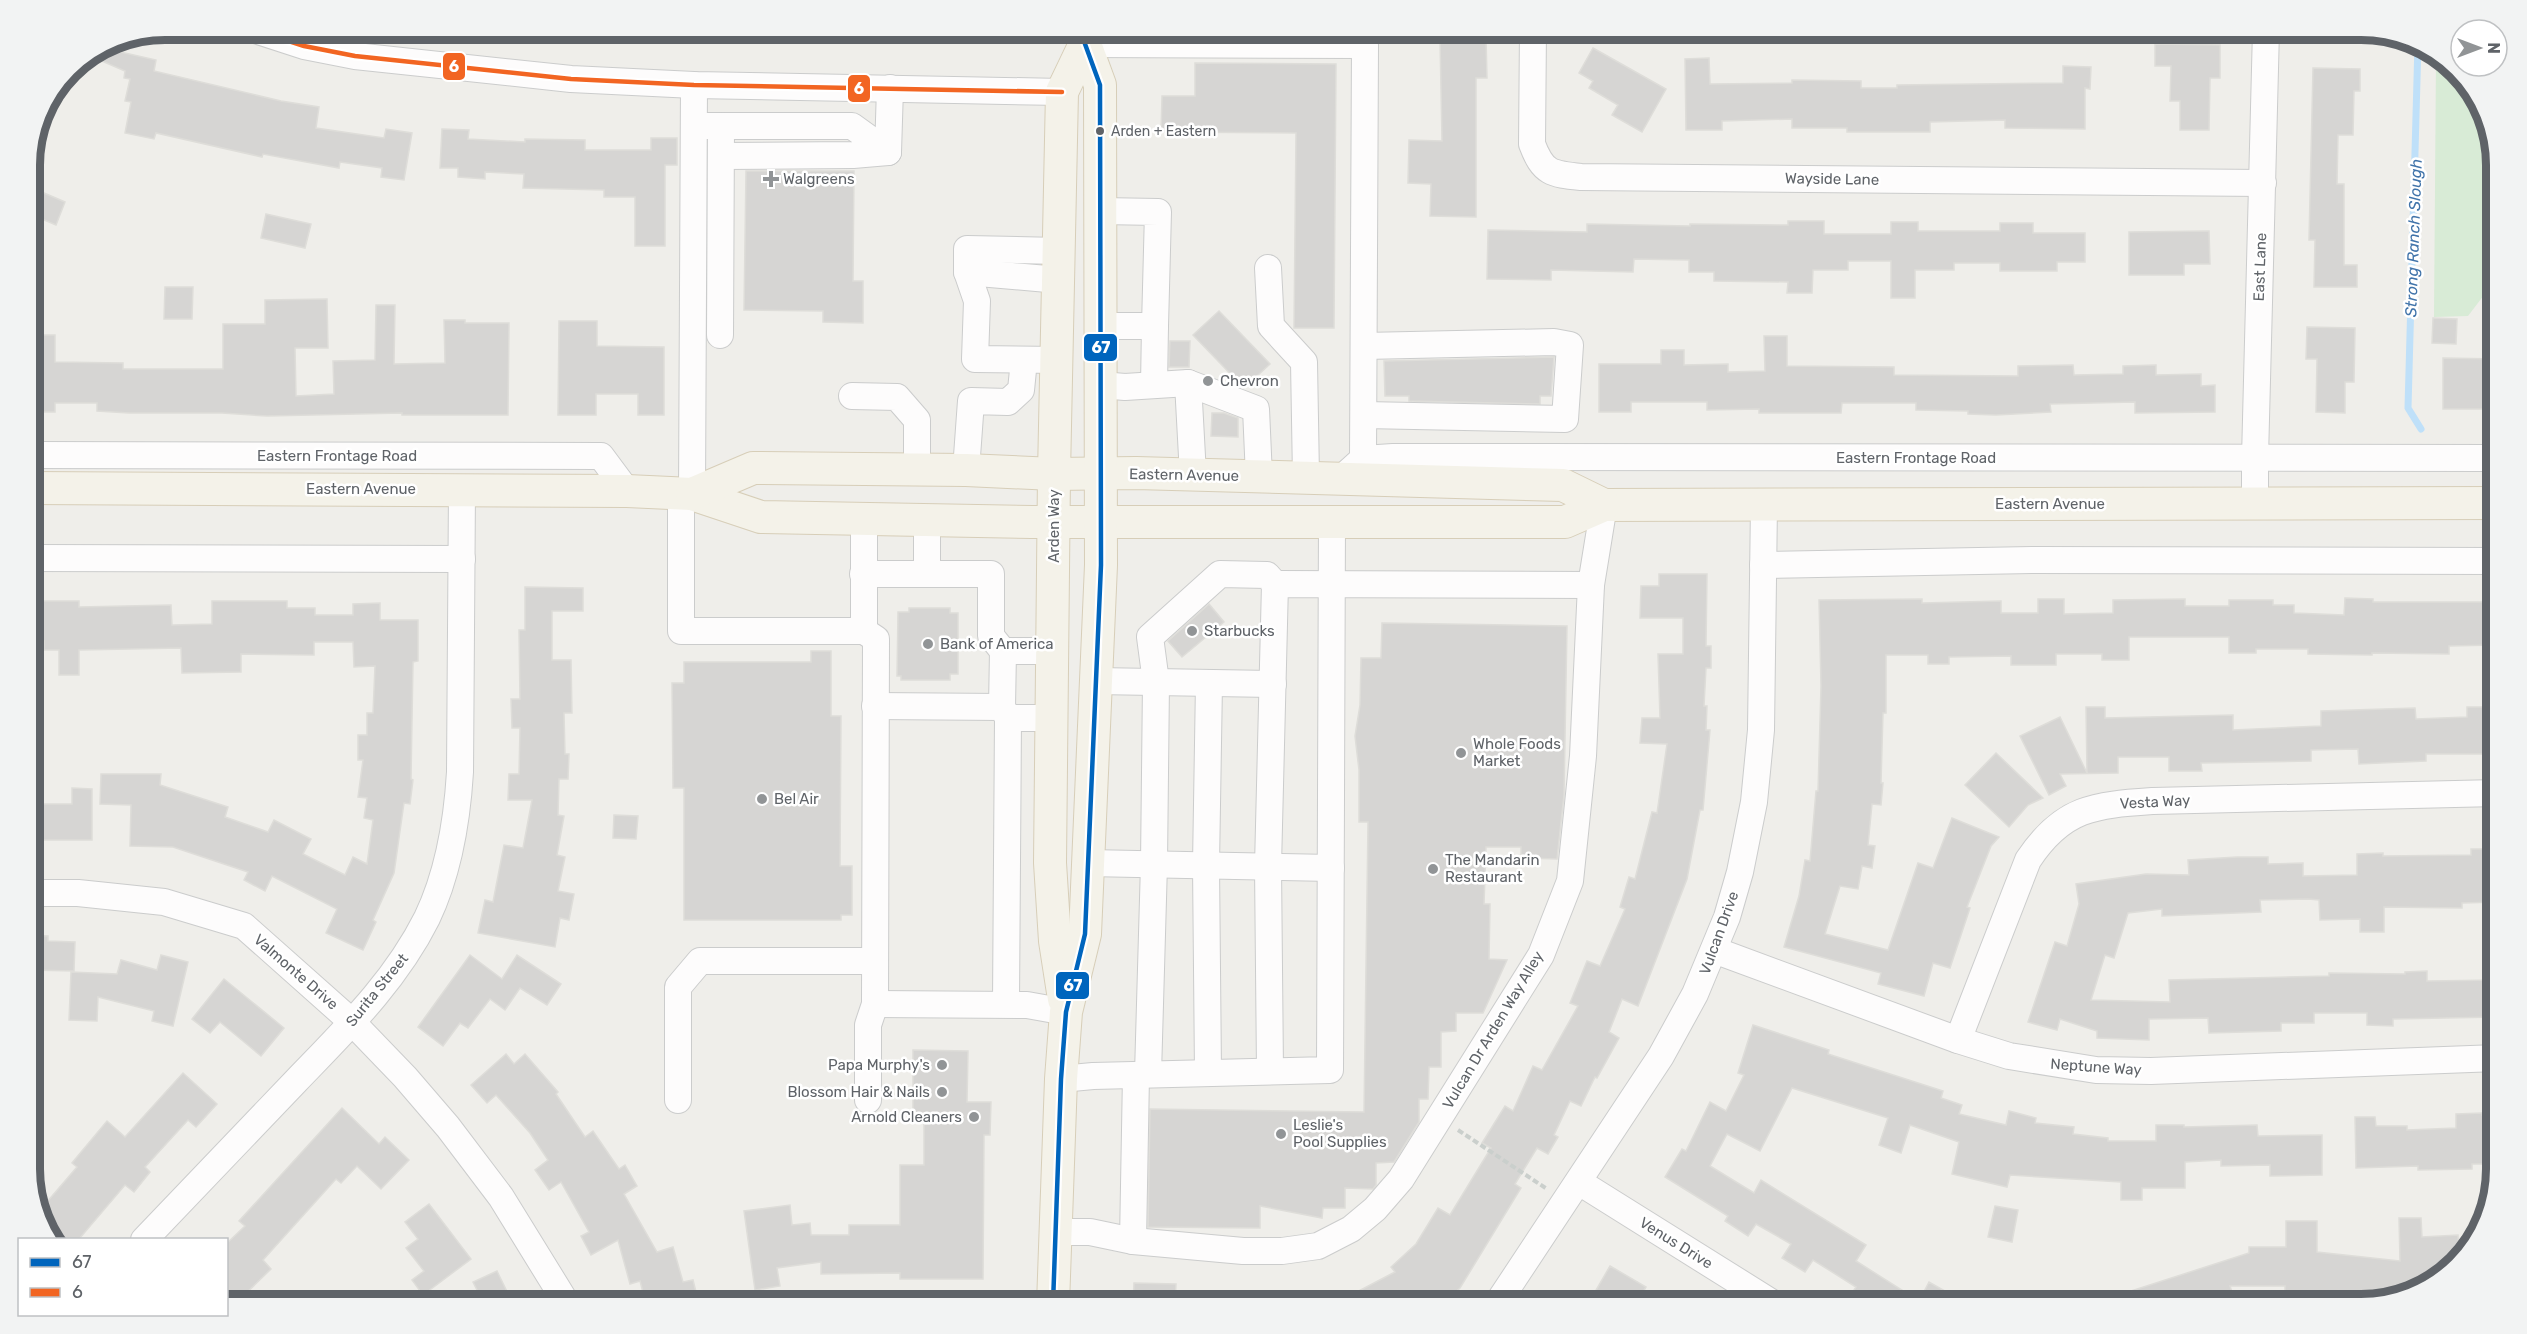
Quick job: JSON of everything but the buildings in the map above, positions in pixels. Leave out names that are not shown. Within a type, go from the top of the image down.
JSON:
[{"type":"main road","name":"Arden Way","points":[[1066,1012],[1054,941],[1050,862],[1054,474],[1062,92],[1084,41]]},
{"type":"main road","name":"Arden Way","points":[[1054,1294],[1061,1080],[1066,1012],[1085,934],[1101,565],[1100,85],[1086,41]]},
{"type":"main road","name":"Eastern Avenue","points":[[687,494],[753,468],[1259,477],[1306,477],[1352,469],[1563,485],[1604,505]]},
{"type":"main road","name":"Eastern Avenue","points":[[41,488],[627,490],[687,494],[761,518],[1054,522],[1565,522],[1604,505],[2486,503]]},
{"type":"street","name":"Wayside Lane","points":[[1533,40],[1532,144],[1538,160],[1555,174],[1593,177],[2263,183]]},
{"type":"street","name":"East Lane","points":[[2255,503],[2266,40]]},
{"type":"street","points":[[289,41],[356,56],[496,73],[694,85],[1062,92]]},
{"type":"street","points":[[1208,41],[1365,45],[1364,415],[1352,469]]},
{"type":"street","points":[[694,85],[696,126],[687,494],[681,631],[864,631],[876,639],[875,1004],[868,1025],[868,1100]]},
{"type":"street","points":[[888,152],[890,88]]},
{"type":"street","points":[[696,126],[852,126],[888,152]]},
{"type":"street","points":[[720,335],[721,126]]},
{"type":"street","points":[[721,156],[853,155],[888,152]]},
{"type":"street","points":[[1101,211],[1158,212],[1154,385]]},
{"type":"street","points":[[1058,360],[975,359],[977,301],[967,272],[1059,265]]},
{"type":"street","points":[[1268,268],[1271,326],[1304,362],[1306,477]]},
{"type":"street","points":[[1101,326],[1155,326]]},
{"type":"street","points":[[1364,346],[1554,342],[1570,345],[1566,418],[1364,415]]},
{"type":"street","points":[[992,359],[992,401]]},
{"type":"street","points":[[966,470],[971,401],[1008,402],[1021,390],[1024,360]]},
{"type":"street","points":[[1188,383],[1193,475]]},
{"type":"street","points":[[1101,385],[1188,383],[1256,409],[1259,477]]},
{"type":"street","points":[[852,396],[897,397],[917,420],[917,470]]},
{"type":"street","name":"Eastern Frontage Road","points":[[41,455],[601,456],[627,490]]},
{"type":"street","name":"Eastern Frontage Road","points":[[1352,469],[1393,457],[2486,458]]},
{"type":"street","name":"Surita Street","points":[[145,1238],[352,1022],[390,978],[411,948],[428,916],[452,847],[458,811],[462,489]]},
{"type":"street","name":"Vulcan Drive","points":[[1504,1294],[1661,1056],[1695,994],[1714,950],[1740,872],[1754,802],[1761,730],[1764,504]]},
{"type":"street","name":"Vulcan Dr Arden Way Alley","points":[[1057,1232],[1090,1232],[1133,1241],[1243,1251],[1282,1251],[1318,1246],[1351,1229],[1375,1209],[1401,1179],[1541,955],[1570,881],[1583,756],[1591,585],[1604,505]]},
{"type":"street","points":[[864,519],[864,631]]},
{"type":"street","points":[[927,520],[927,574]]},
{"type":"street","points":[[1061,1080],[1142,1075],[1330,1070],[1332,521]]},
{"type":"street","points":[[41,558],[462,559]]},
{"type":"street","points":[[1763,565],[2032,560],[2486,561]]},
{"type":"street","points":[[863,574],[991,574],[991,636],[1003,651],[1006,1004]]},
{"type":"street","points":[[1133,1241],[1154,864],[1156,682],[1150,637],[1220,574],[1267,575],[1275,584],[1268,866],[1270,1071]]},
{"type":"street","points":[[1275,584],[1591,585]]},
{"type":"street","points":[[1003,651],[1053,651]]},
{"type":"street","points":[[1096,681],[1273,684]]},
{"type":"street","points":[[1208,1073],[1206,865],[1209,683]]},
{"type":"street","points":[[875,706],[1005,712],[1052,718]]},
{"type":"street","name":"Vesta Way","points":[[1958,1040],[2028,860],[2047,835],[2073,816],[2103,804],[2153,801],[2486,793]]},
{"type":"street","points":[[1088,863],[1331,868]]},
{"type":"street","name":"Valmonte Drive","points":[[41,893],[78,893],[164,902],[244,926],[352,1022],[405,1077],[448,1127],[501,1197],[561,1294]]},
{"type":"street","name":"Neptune Way","points":[[1714,950],[1958,1040],[2009,1056],[2096,1070],[2151,1071],[2486,1058]]},
{"type":"street","points":[[678,1100],[678,987],[700,962],[875,961]]},
{"type":"street","points":[[875,1004],[1006,1004],[1066,1012]]},
{"type":"street","name":"Venus Drive","points":[[1572,1192],[1756,1294]]},
{"type":"path","points":[[1440,1118],[1572,1192]]},
{"type":"green space","points":[[2436,66],[2455,83],[2474,110],[2484,141],[2486,292],[2468,316],[2434,317]]},
{"type":"waterway","name":"Strong Ranch Slough","points":[[2418,53],[2408,408],[2421,429]]},
{"type":"transit line","name":"6","points":[[289,41],[355,56],[571,79],[694,85],[1062,92]]},
{"type":"transit line","name":"67","points":[[1053,1294],[1061,1079],[1066,1012],[1085,934],[1101,565],[1100,85],[1085,41]]},
{"type":"place","name":"Arden + Eastern","points":[[1100,131]]},
{"type":"place","name":"Walgreens","points":[[771,179]]},
{"type":"place","name":"Chevron","points":[[1208,381]]},
{"type":"place","name":"Starbucks","points":[[1192,631]]},
{"type":"place","name":"Bank of America","points":[[928,644]]},
{"type":"place","name":"Whole Foods Market","points":[[1461,753]]},
{"type":"place","name":"Bel Air","points":[[762,799]]},
{"type":"place","name":"The Mandarin Restaurant","points":[[1433,869]]},
{"type":"place","name":"Papa Murphy's","points":[[942,1065]]},
{"type":"place","name":"Blossom Hair & Nails","points":[[942,1092]]},
{"type":"place","name":"Arnold Cleaners","points":[[974,1117]]},
{"type":"place","name":"Leslie's Pool Supplies","points":[[1281,1134]]}]
